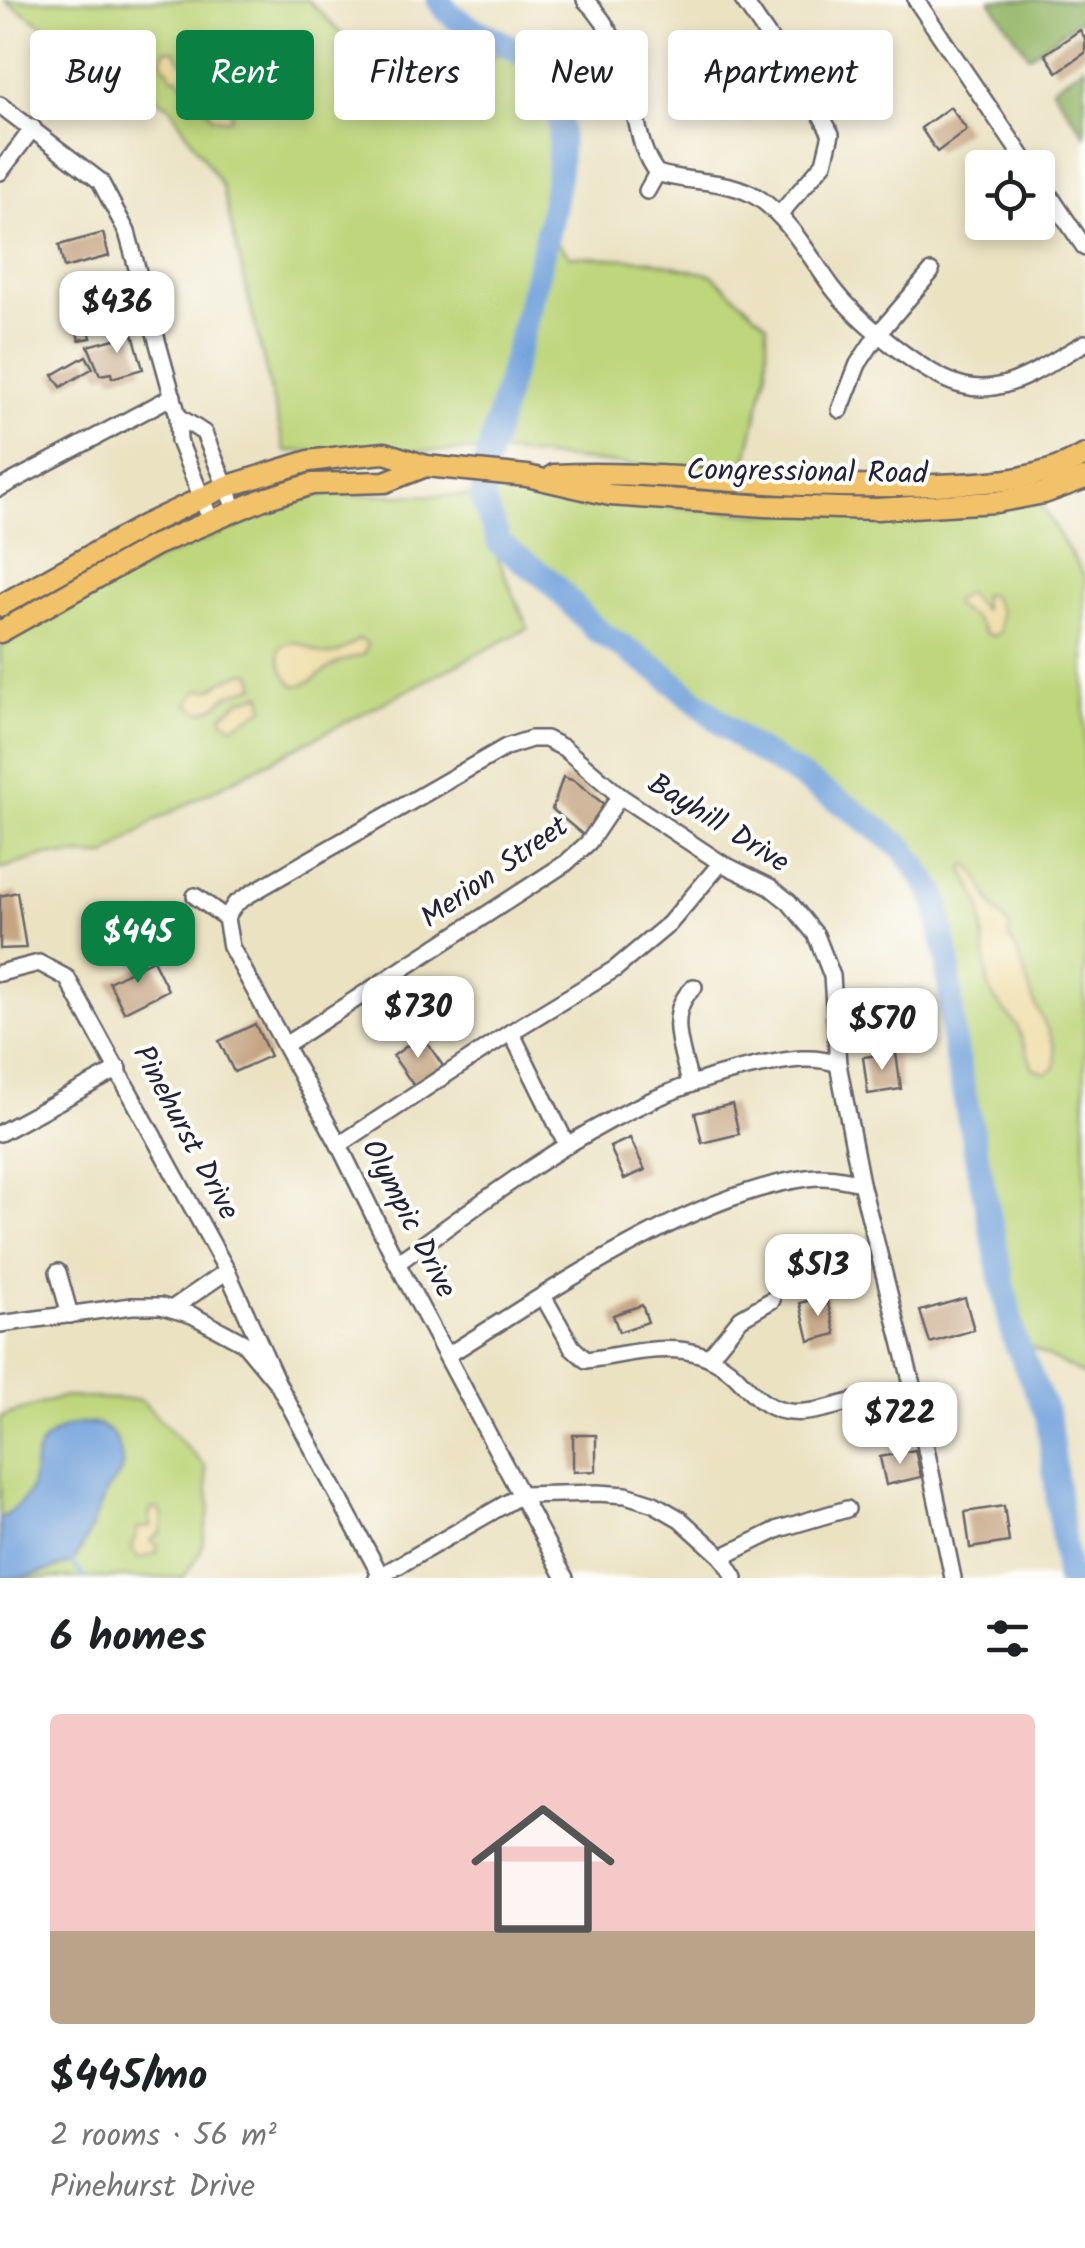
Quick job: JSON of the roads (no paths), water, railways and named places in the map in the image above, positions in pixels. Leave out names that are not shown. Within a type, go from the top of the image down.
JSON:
[{"type":"main road","name":"Congressional Road","points":[[0,606],[146,525],[226,487],[309,461],[341,456],[385,454],[462,472],[525,476],[613,472],[875,488],[993,483],[1024,478],[1085,455]]},
{"type":"main road","name":"Congressional Road","points":[[0,632],[155,545],[236,510],[312,484],[385,482],[426,466]]},
{"type":"main road","name":"Congressional Road","points":[[525,476],[610,496],[877,509],[996,502],[1044,493],[1085,478]]},
{"type":"street","points":[[585,0],[610,30],[642,146],[657,172],[730,186],[757,197],[779,215],[836,293],[878,334],[940,376],[965,386],[1001,386],[1085,344]]},
{"type":"street","points":[[743,0],[815,104],[831,134],[824,163],[779,215]]},
{"type":"street","points":[[916,0],[1018,150]]},
{"type":"street","points":[[0,105],[100,181],[114,204],[126,232],[178,416],[179,441],[211,521]]},
{"type":"street","points":[[0,172],[33,128]]},
{"type":"street","points":[[831,134],[849,130]]},
{"type":"street","points":[[648,191],[657,172]]},
{"type":"street","points":[[1055,203],[1085,248]]},
{"type":"street","points":[[840,410],[858,364],[930,272]]},
{"type":"street","points":[[0,488],[172,396]]},
{"type":"street","points":[[178,416],[204,433],[236,510]]},
{"type":"street","name":"Bayhill Drive","points":[[226,918],[235,904],[250,894],[520,742],[546,740],[564,748],[620,796],[721,862],[770,886],[789,902],[816,935],[832,976],[838,1064],[861,1183],[916,1396],[953,1578]]},
{"type":"street","name":"Merion Street","points":[[285,1045],[566,863],[589,842],[620,796]]},
{"type":"street","points":[[339,1145],[510,1032],[580,992],[645,946],[669,924],[721,862]]},
{"type":"street","points":[[195,896],[226,918]]},
{"type":"street","name":"Olympic Drive","points":[[226,918],[231,947],[565,1578]]},
{"type":"street","name":"Pinehurst Drive","points":[[0,973],[39,964],[67,978],[228,1270],[278,1384]]},
{"type":"street","points":[[690,1084],[677,1011],[681,998],[694,987]]},
{"type":"street","points":[[510,1032],[566,1143]]},
{"type":"street","points":[[396,1263],[566,1143],[690,1084],[737,1070],[804,1058],[822,1058],[838,1064]]},
{"type":"street","points":[[0,1134],[119,1069]]},
{"type":"street","points":[[448,1354],[650,1234],[736,1198],[810,1177],[836,1177],[861,1183]]},
{"type":"street","points":[[173,1308],[228,1270]]},
{"type":"street","points":[[58,1272],[70,1315]]},
{"type":"street","points":[[543,1296],[559,1327],[586,1360],[674,1348],[709,1357],[733,1374],[760,1402],[791,1412],[811,1412],[869,1398],[916,1396]]},
{"type":"street","points":[[709,1357],[740,1318],[772,1300]]},
{"type":"street","points":[[0,1324],[132,1306],[173,1308],[244,1343],[278,1384],[380,1577],[520,1495],[626,1496],[654,1504],[680,1519],[722,1557],[735,1578]]},
{"type":"street","points":[[572,1372],[581,1357]]},
{"type":"street","points":[[722,1557],[779,1529],[846,1509]]},
{"type":"water","points":[[80,1423],[111,1432],[122,1462],[82,1547],[73,1563],[0,1578],[0,1519],[29,1492],[37,1453],[45,1440]]},
{"type":"waterway","points":[[439,0],[460,21],[533,62],[549,82],[559,109],[557,180],[548,228],[485,467],[483,501],[500,544],[549,580],[595,629],[662,673],[746,743],[850,808],[904,849],[935,895],[948,960],[953,1040],[1014,1338],[1048,1417],[1068,1578]]},
{"type":"waterway","points":[[73,1563],[84,1578]]}]
